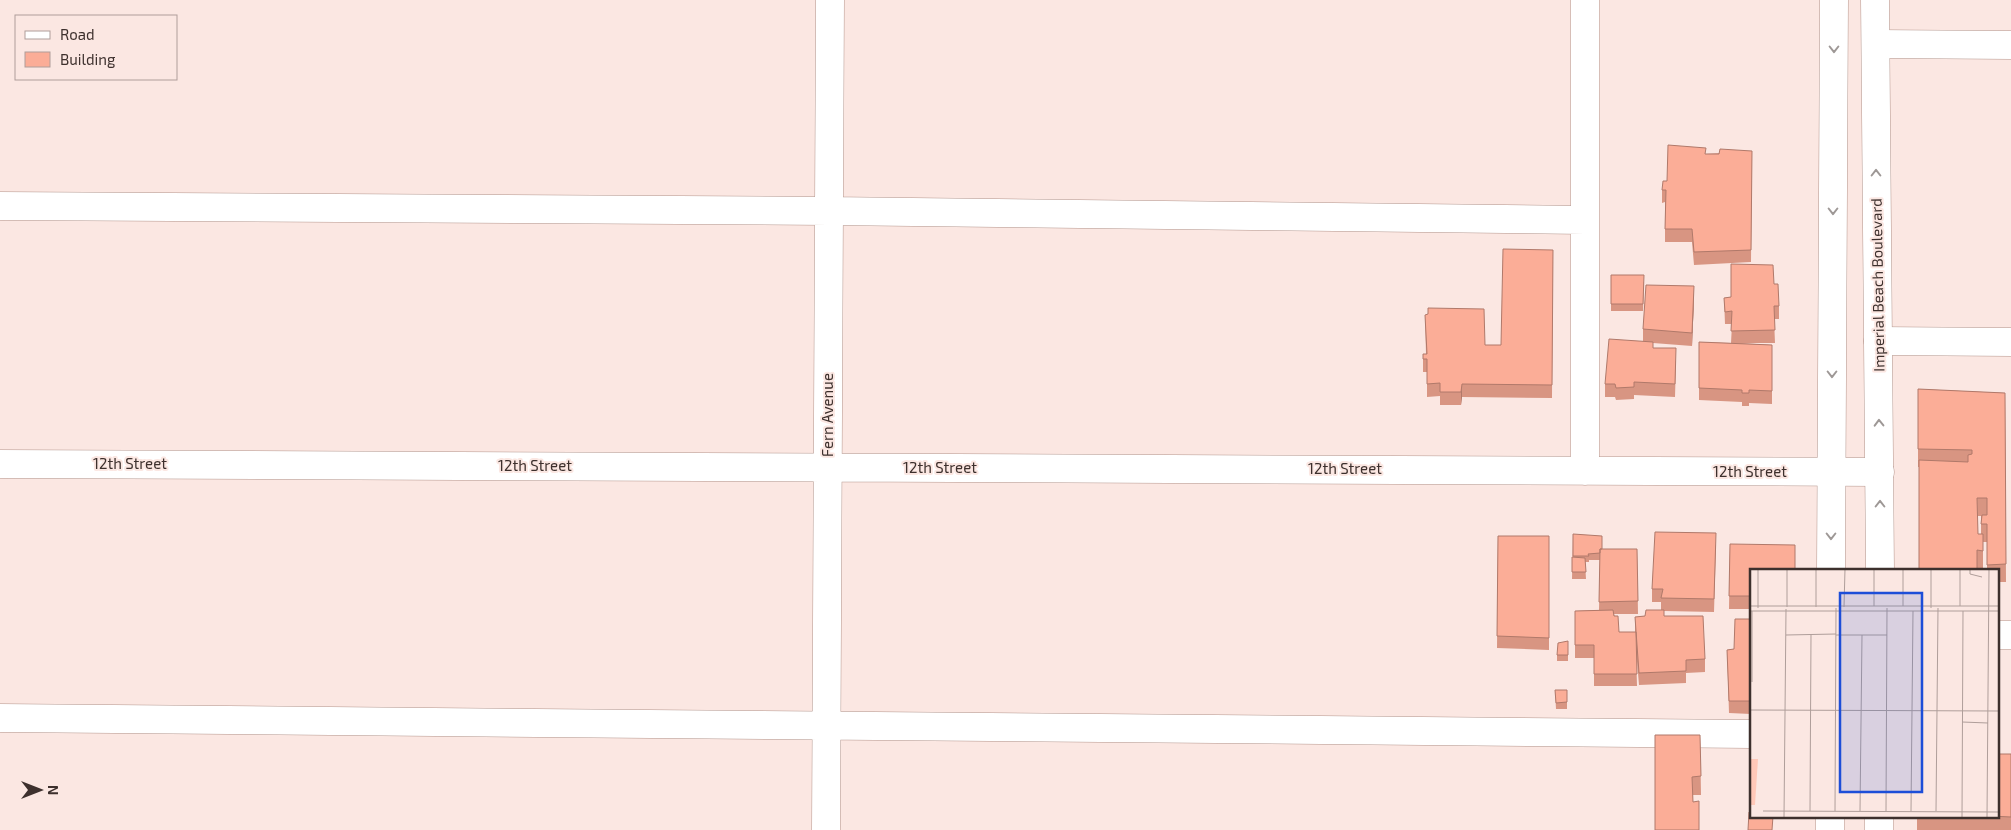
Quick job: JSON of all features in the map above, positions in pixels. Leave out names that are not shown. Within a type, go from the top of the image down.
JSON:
[{"type":"street","name":"Fern Avenue","points":[[826,830],[830,0]]},
{"type":"street","points":[[1585,0],[1585,471]]},
{"type":"street","points":[[1831,569],[1834,0]]},
{"type":"street","name":"Imperial Beach Boulevard","points":[[1876,0],[1880,569]]},
{"type":"street","points":[[1876,44],[2011,46]]},
{"type":"street","points":[[0,206],[829,211],[1585,220]]},
{"type":"street","points":[[1878,341],[2011,342]]},
{"type":"street","name":"12th Street","points":[[0,464],[1880,472]]},
{"type":"street","points":[[1998,635],[2011,635]]},
{"type":"street","points":[[0,718],[1750,734]]},
{"type":"building","points":[[1668,145],[1706,148],[1705,154],[1719,154],[1720,149],[1752,151],[1751,250],[1694,252],[1692,229],[1665,229],[1666,190],[1662,190],[1663,181],[1667,181]]},
{"type":"building","points":[[1503,249],[1553,250],[1552,385],[1462,384],[1461,392],[1440,392],[1440,383],[1427,384],[1427,359],[1423,359],[1423,354],[1427,354],[1425,315],[1428,314],[1428,308],[1484,309],[1485,345],[1501,345]]},
{"type":"building","points":[[1731,264],[1773,265],[1774,284],[1778,284],[1779,306],[1774,306],[1775,330],[1731,331],[1732,311],[1725,312],[1724,298],[1731,297]]},
{"type":"building","points":[[1611,275],[1644,275],[1643,304],[1611,304]]},
{"type":"building","points":[[1646,285],[1694,286],[1692,333],[1643,329]]},
{"type":"building","points":[[1609,339],[1653,342],[1653,348],[1676,348],[1675,384],[1634,382],[1634,387],[1616,388],[1615,384],[1605,384]]},
{"type":"building","points":[[1699,342],[1772,345],[1772,391],[1749,390],[1749,393],[1742,393],[1742,390],[1699,388]]},
{"type":"building","points":[[1918,389],[2005,393],[2006,564],[1987,565],[1987,524],[1981,524],[1982,515],[1987,515],[1987,498],[1977,498],[1978,534],[1983,534],[1983,551],[1977,550],[1977,569],[1919,569],[1919,460],[1968,462],[1968,455],[1972,454],[1972,450],[1918,449]]},
{"type":"building","points":[[1655,532],[1716,533],[1714,599],[1661,598],[1663,589],[1652,589]]},
{"type":"building","points":[[1573,534],[1602,536],[1602,549],[1600,549],[1600,553],[1588,554],[1589,556],[1573,556]]},
{"type":"building","points":[[1498,536],[1549,536],[1549,638],[1497,636]]},
{"type":"building","points":[[1730,544],[1795,545],[1795,569],[1750,569],[1750,596],[1729,596]]},
{"type":"building","points":[[1600,549],[1637,549],[1638,601],[1599,602]]},
{"type":"building","points":[[1572,557],[1585,558],[1586,572],[1572,572]]},
{"type":"building","points":[[1613,610],[1614,616],[1618,616],[1619,632],[1636,632],[1637,674],[1594,674],[1594,645],[1575,645],[1575,611]]},
{"type":"building","points":[[1646,610],[1664,610],[1664,616],[1703,616],[1705,659],[1686,660],[1686,671],[1639,673],[1635,617],[1645,616]]},
{"type":"building","points":[[1735,619],[1750,619],[1750,701],[1729,701],[1727,650],[1734,649]]},
{"type":"building","points":[[1568,641],[1568,655],[1557,655],[1558,643]]},
{"type":"building","points":[[1555,690],[1567,690],[1567,702],[1556,703]]},
{"type":"building","points":[[1655,735],[1700,735],[1701,776],[1692,777],[1693,802],[1699,801],[1699,830],[1655,830]]},
{"type":"building","points":[[1998,754],[2011,754],[2011,817],[1998,816]]},
{"type":"building","points":[[1749,812],[1750,818],[1773,818],[1772,830],[1748,830]]}]
